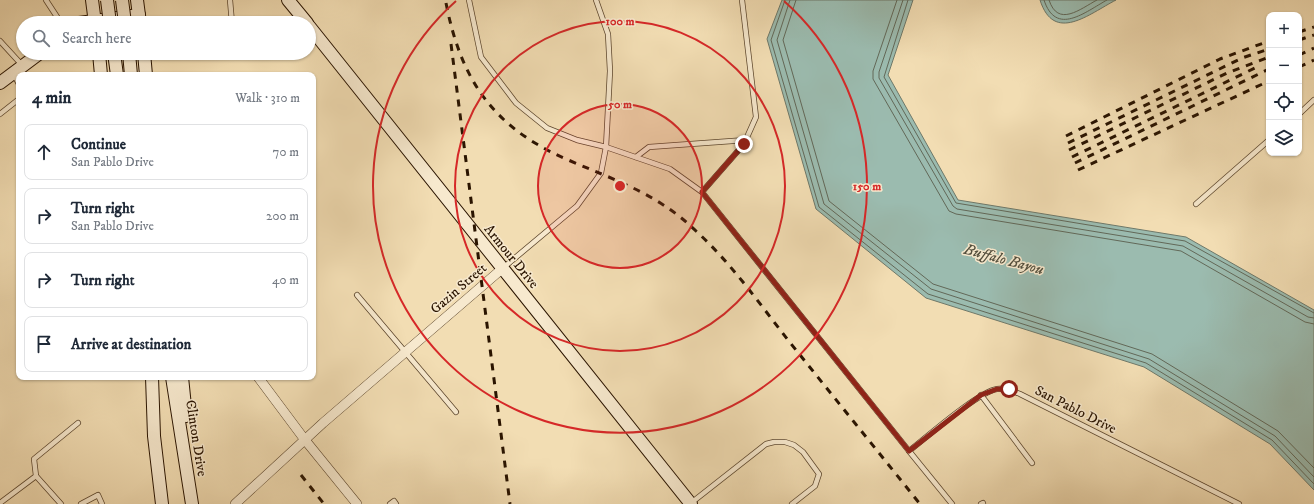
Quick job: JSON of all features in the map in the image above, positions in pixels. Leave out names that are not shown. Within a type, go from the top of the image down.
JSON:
[{"type":"street","points":[[92,0],[94,16]]},
{"type":"street","points":[[108,0],[109,16]]},
{"type":"street","points":[[122,0],[124,16]]},
{"type":"street","points":[[137,0],[139,16]]},
{"type":"street","points":[[288,0],[301,16]]},
{"type":"street","name":"Armour Drive","points":[[316,35],[691,504]]},
{"type":"street","points":[[0,83],[31,60]]},
{"type":"street","points":[[100,60],[101,72]]},
{"type":"street","points":[[115,60],[117,71]]},
{"type":"street","points":[[130,60],[131,70]]},
{"type":"street","points":[[144,60],[146,72]]},
{"type":"street","name":"Gazin Street","points":[[234,504],[405,352],[503,268]]},
{"type":"street","points":[[144,380],[154,436],[162,504]]},
{"type":"street","points":[[152,380],[154,436]]},
{"type":"street","name":"Clinton Drive","points":[[173,380],[192,504]]},
{"type":"street","points":[[182,380],[187,426],[185,453]]},
{"type":"street","points":[[260,380],[305,440],[357,504]]},
{"type":"lane","points":[[46,0],[56,16]]},
{"type":"lane","points":[[230,0],[231,16]]},
{"type":"lane","points":[[469,0],[481,57],[516,103],[547,128],[577,140],[606,147],[670,170],[702,192],[952,504]]},
{"type":"lane","name":"Gazin Street","points":[[503,268],[577,206],[600,173],[606,147],[610,71],[608,34],[596,0]]},
{"type":"lane","points":[[702,192],[746,140],[756,117],[742,0]]},
{"type":"lane","points":[[0,41],[18,70]]},
{"type":"lane","points":[[1302,111],[1314,100]]},
{"type":"lane","points":[[0,114],[16,101]]},
{"type":"lane","points":[[636,158],[648,147],[746,140]]},
{"type":"lane","points":[[1196,204],[1266,143]]},
{"type":"lane","points":[[357,295],[456,412]]},
{"type":"lane","name":"San Pablo Drive","points":[[909,451],[981,395],[997,389],[1009,389],[1239,504]]},
{"type":"lane","points":[[981,395],[1032,462]]},
{"type":"lane","points":[[61,504],[36,476],[34,459],[78,423]]},
{"type":"lane","points":[[691,504],[766,444],[785,442],[803,452],[819,474],[815,486],[792,504]]},
{"type":"lane","points":[[0,503],[36,476]]},
{"type":"lane","points":[[81,504],[98,495],[102,504]]},
{"type":"lane","points":[[390,504],[394,501],[396,504]]},
{"type":"water","name":"Buffalo Bayou","points":[[782,0],[913,0],[888,75],[958,200],[1186,237],[1314,310],[1314,490],[1270,444],[1144,367],[926,298],[816,209],[767,39]]},
{"type":"water","points":[[1040,0],[1116,0],[1084,18],[1073,22],[1063,23],[1054,21],[1046,13]]},
{"type":"railway","points":[[446,3],[452,30],[471,78],[484,98],[500,116],[519,132],[540,146],[650,197],[681,218],[709,243],[744,284],[920,504]]},
{"type":"railway","points":[[1302,31],[1314,27]]},
{"type":"railway","points":[[1302,39],[1314,35]]},
{"type":"railway","points":[[1066,136],[1220,59],[1266,42]]},
{"type":"railway","points":[[451,44],[510,504]]},
{"type":"railway","points":[[1302,54],[1314,48]]},
{"type":"railway","points":[[1068,143],[1242,58],[1266,50]]},
{"type":"railway","points":[[1069,150],[1227,73],[1266,58]]},
{"type":"railway","points":[[1302,66],[1314,60]]},
{"type":"railway","points":[[1072,157],[1257,67]]},
{"type":"railway","points":[[1075,163],[1266,70]]},
{"type":"railway","points":[[1078,170],[1266,82]]},
{"type":"railway","points":[[301,475],[324,504]]},
{"type":"route","points":[[744,144],[702,192],[909,451],[981,395],[988,391],[997,389],[1009,389]]}]
